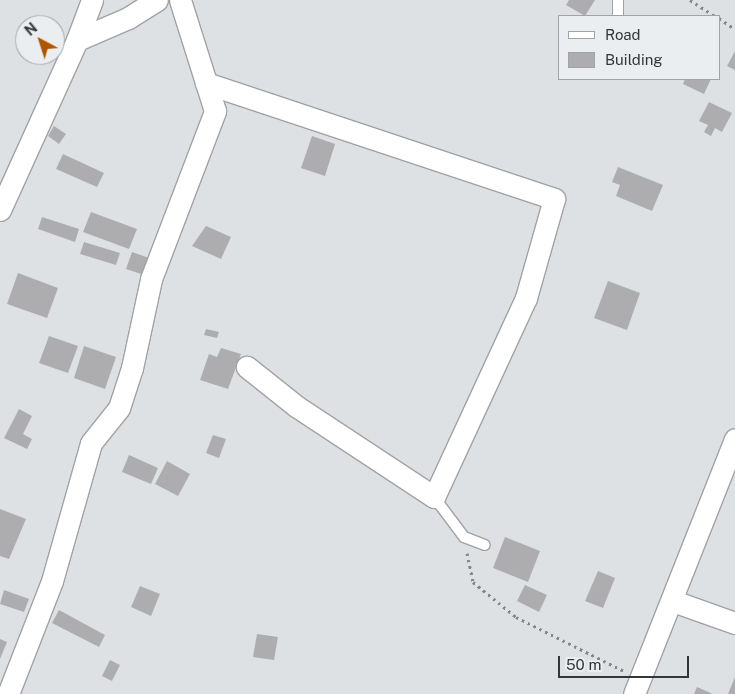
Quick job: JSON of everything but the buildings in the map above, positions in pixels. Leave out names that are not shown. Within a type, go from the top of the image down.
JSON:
[{"type":"street","points":[[0,210],[77,40],[92,0]]},
{"type":"street","points":[[77,40],[128,18],[157,0]]},
{"type":"street","points":[[8,694],[52,581],[91,443],[118,408],[132,368],[151,279],[215,111],[180,0]]},
{"type":"street","points":[[206,83],[554,199],[526,298],[434,497],[296,406],[247,367]]},
{"type":"street","points":[[637,687],[673,601],[735,440]]},
{"type":"street","points":[[673,601],[735,623]]},
{"type":"lane","points":[[618,0],[618,15]]},
{"type":"lane","points":[[434,497],[464,537],[484,545]]},
{"type":"path","points":[[690,0],[713,15]]},
{"type":"path","points":[[720,19],[735,29]]},
{"type":"path","points":[[464,537],[473,582],[508,611],[637,687]]}]
